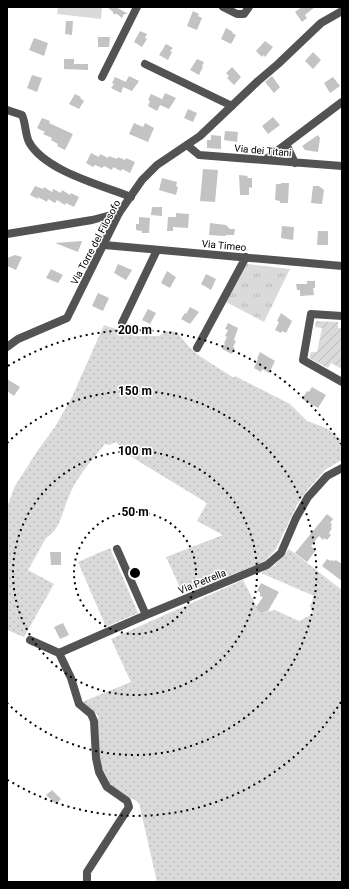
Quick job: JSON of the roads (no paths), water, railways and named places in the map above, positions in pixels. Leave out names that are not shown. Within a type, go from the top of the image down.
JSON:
[{"type":"street","points":[[102,77],[137,7]]},
{"type":"street","points":[[223,7],[237,14],[244,14],[249,7]]},
{"type":"street","name":"Via Torre del Filosofo","points":[[7,347],[18,339],[67,318],[120,213],[142,180],[156,165],[200,136],[320,23],[342,11]]},
{"type":"street","points":[[144,64],[232,106]]},
{"type":"street","points":[[265,160],[342,102]]},
{"type":"street","points":[[7,110],[22,115],[25,120],[28,141],[37,153],[44,159],[86,181],[131,197]]},
{"type":"street","points":[[286,144],[295,163]]},
{"type":"street","name":"Via dei Titani","points":[[187,146],[199,155],[342,166]]},
{"type":"street","points":[[7,234],[92,220],[120,213]]},
{"type":"street","name":"Via Timeo","points":[[104,245],[342,266]]},
{"type":"street","points":[[122,323],[157,250]]},
{"type":"street","points":[[197,348],[246,257]]},
{"type":"street","points":[[342,316],[311,314],[304,360],[342,382]]},
{"type":"street","name":"Via Petrella","points":[[59,653],[271,563],[281,553],[296,518],[308,497],[327,476],[342,468]]},
{"type":"street","points":[[116,549],[146,615]]},
{"type":"street","points":[[30,640],[59,653],[71,678],[80,704],[91,714],[94,721],[96,758],[99,772],[107,787],[127,802],[128,807],[87,872],[87,882]]}]
